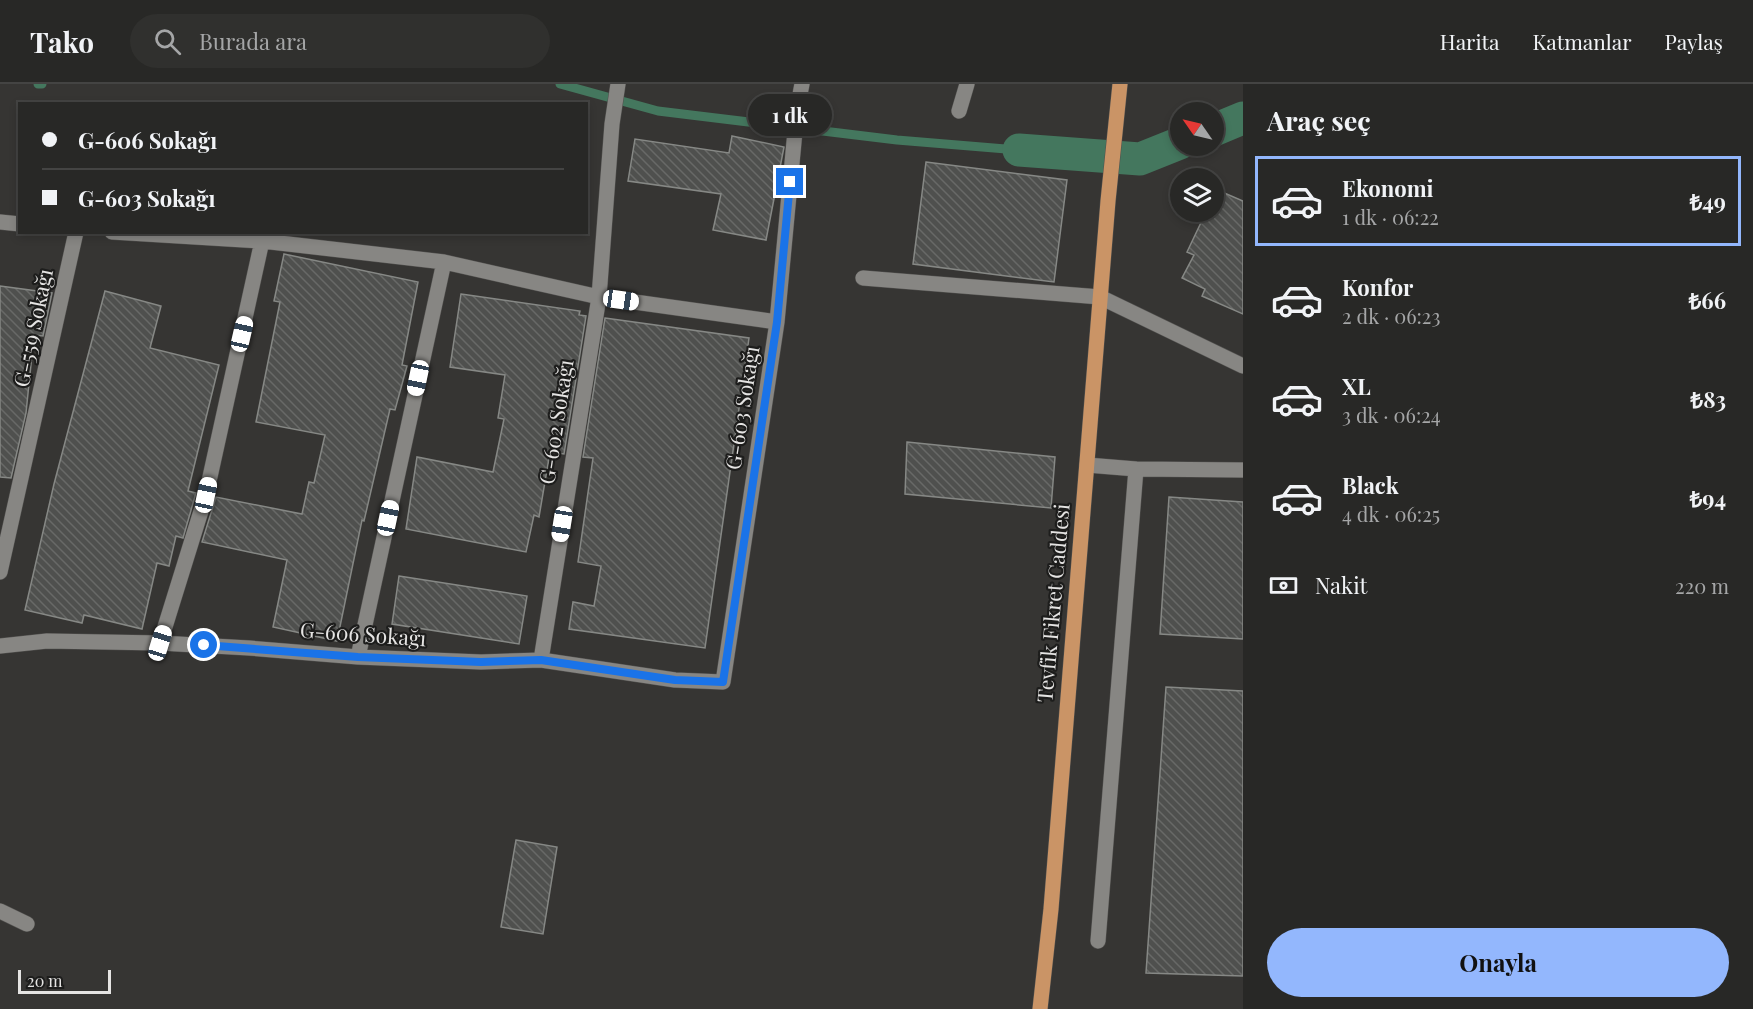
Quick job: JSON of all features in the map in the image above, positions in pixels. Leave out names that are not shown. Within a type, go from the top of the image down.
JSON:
[{"type":"main road","name":"Tevfik Fikret Caddesi","points":[[1040,1009],[1051,909],[1119,89]]},
{"type":"street","name":"G-602 Sokağı","points":[[541,660],[599,297],[612,124],[618,84]]},
{"type":"street","name":"G-603 Sokağı","points":[[723,682],[777,322],[794,138],[802,84]]},
{"type":"street","points":[[959,111],[967,84]]},
{"type":"street","points":[[0,222],[18,224]]},
{"type":"street","name":"G-559 Sokağı","points":[[0,572],[76,234]]},
{"type":"street","points":[[145,234],[262,241],[444,262],[599,297],[777,322]]},
{"type":"street","points":[[160,643],[206,495],[262,241]]},
{"type":"street","points":[[358,657],[444,262]]},
{"type":"street","points":[[863,278],[1100,297],[1243,366]]},
{"type":"street","points":[[1087,465],[1136,469],[1243,470]]},
{"type":"street","points":[[1098,941],[1136,469]]},
{"type":"street","name":"G-606 Sokağı","points":[[0,646],[47,641],[160,643],[358,657],[481,662],[541,660],[675,680],[723,682]]},
{"type":"street","points":[[0,911],[27,924]]},
{"type":"building","points":[[732,136],[784,147],[766,240],[713,230],[721,194],[628,181],[635,139],[729,153]]},
{"type":"building","points":[[926,162],[1067,180],[1054,282],[913,264]]},
{"type":"building","points":[[1224,193],[1243,201],[1243,314],[1202,296],[1205,289],[1182,278],[1194,255],[1187,252],[1201,222],[1224,222]]},
{"type":"building","points":[[284,254],[418,282],[402,365],[407,366],[395,410],[390,409],[364,521],[362,520],[337,641],[273,627],[287,560],[202,542],[216,497],[302,514],[309,482],[314,483],[325,435],[256,422],[280,302],[274,301]]},
{"type":"building","points":[[0,286],[52,293],[43,336],[34,335],[26,413],[11,478],[0,477]]},
{"type":"building","points":[[105,291],[161,306],[150,348],[219,365],[188,491],[196,493],[183,538],[176,536],[169,566],[157,563],[142,629],[84,615],[82,623],[25,610],[54,484]]},
{"type":"building","points":[[461,294],[580,311],[579,315],[586,316],[564,454],[550,452],[539,517],[534,515],[526,552],[406,529],[417,457],[493,472],[504,419],[498,418],[505,375],[450,367]]},
{"type":"building","points":[[605,318],[749,338],[705,648],[569,629],[573,602],[594,606],[601,566],[578,562],[593,458],[583,457]]},
{"type":"building","points":[[907,442],[1055,457],[1051,508],[905,494]]},
{"type":"building","points":[[1169,497],[1243,502],[1243,639],[1160,634]]},
{"type":"building","points":[[399,576],[527,596],[519,644],[392,624]]},
{"type":"building","points":[[1166,687],[1243,691],[1243,976],[1146,973]]},
{"type":"building","points":[[516,840],[557,847],[543,934],[501,927]]},
{"type":"waterway","points":[[560,84],[658,111],[897,140],[1019,150]]},
{"type":"waterway","points":[[1224,126],[1243,118]]},
{"type":"waterway","points":[[1019,150],[1140,159],[1170,147]]},
{"type":"route","points":[[204,645],[358,657],[481,662],[541,660],[675,680],[723,682],[777,322],[790,182]]}]
